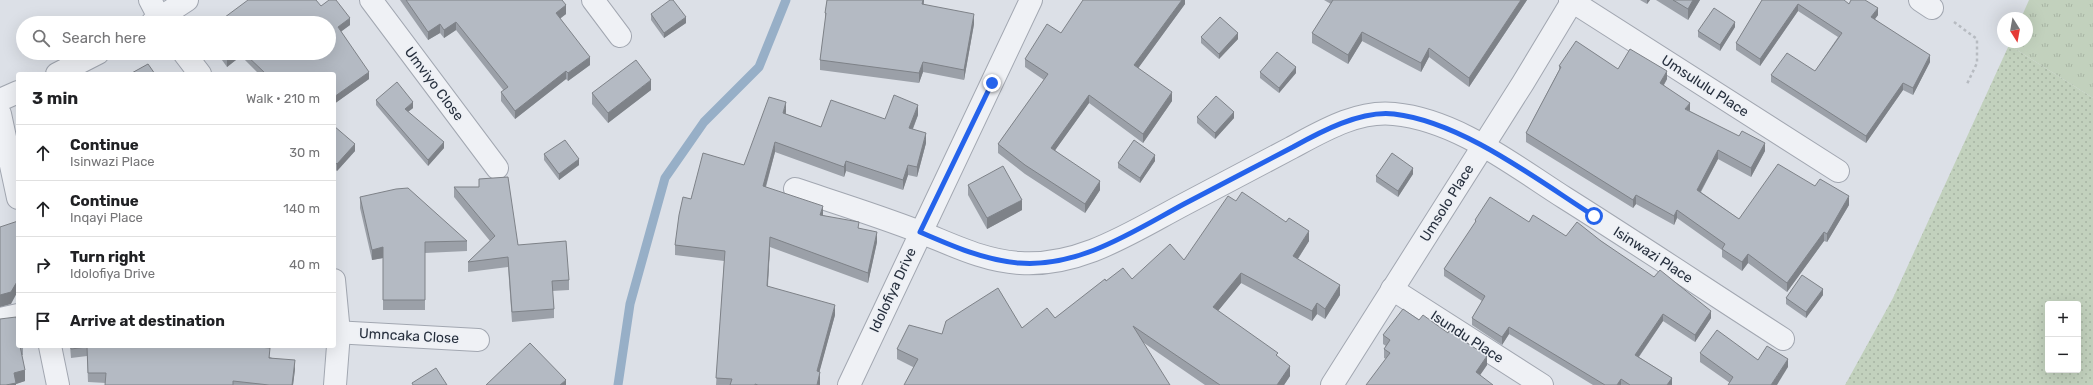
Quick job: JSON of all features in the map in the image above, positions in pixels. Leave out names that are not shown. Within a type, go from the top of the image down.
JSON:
[{"type":"street","points":[[156,16],[187,0]]},
{"type":"street","name":"Umviyo Close","points":[[371,0],[497,168]]},
{"type":"street","points":[[593,0],[620,36]]},
{"type":"street","name":"Idolofiya Drive","points":[[849,385],[1031,0]]},
{"type":"street","name":"Umsolo Place","points":[[1332,385],[1523,83],[1571,0]]},
{"type":"street","name":"Umsululu Place","points":[[1571,0],[1838,171]]},
{"type":"street","points":[[61,72],[84,60]]},
{"type":"street","points":[[189,60],[198,72]]},
{"type":"street","points":[[0,100],[16,93]]},
{"type":"street","name":"Isinwazi Place","points":[[795,189],[920,232],[949,245],[984,257],[1020,263],[1050,262],[1076,257],[1116,241],[1341,123],[1391,113],[1414,117],[1445,127],[1483,146],[1662,259],[1783,339]]},
{"type":"street","points":[[0,114],[16,189]]},
{"type":"street","name":"Isundu Place","points":[[1392,289],[1542,385]]},
{"type":"street","points":[[0,319],[16,315]]},
{"type":"street","points":[[335,385],[337,333],[336,315]]},
{"type":"street","name":"Umncaka Close","points":[[337,333],[478,340]]},
{"type":"street","points":[[50,348],[58,385]]},
{"type":"path","points":[[1926,4],[1977,39],[1977,63],[1967,84]]},
{"type":"green space","points":[[2029,0],[2093,0],[2093,98],[2014,48],[2033,48],[2033,12],[2024,12]]},
{"type":"green space","points":[[2008,48],[2014,48],[2093,98],[2093,385],[1845,385],[1893,298]]},
{"type":"building","points":[[248,0],[316,0],[321,6],[329,0],[336,0],[350,18],[338,27],[369,72],[336,96],[336,72],[264,72],[251,60],[336,60],[336,16],[226,16]]},
{"type":"building","points":[[406,0],[562,0],[566,5],[556,13],[590,57],[568,73],[566,71],[515,111],[501,92],[508,87],[456,22],[444,30],[440,24],[428,32]]},
{"type":"building","points":[[670,0],[673,0],[686,17],[664,33],[651,14]]},
{"type":"building","points":[[827,0],[923,0],[922,4],[974,14],[964,70],[923,62],[919,73],[820,60]]},
{"type":"building","points":[[1083,0],[1182,0],[1134,65],[1172,92],[1143,134],[1089,95],[1051,148],[1100,181],[1085,204],[1025,165],[998,144],[1048,74],[1025,59],[1047,24],[1061,33]]},
{"type":"building","points":[[1333,0],[1521,0],[1469,78],[1429,48],[1421,63],[1362,32],[1348,55],[1312,33]]},
{"type":"building","points":[[1673,0],[1693,0],[1688,9]]},
{"type":"building","points":[[1762,0],[1844,0],[1849,4],[1851,0],[1865,0],[1878,8],[1871,17],[1930,55],[1913,88],[1903,83],[1866,136],[1771,75],[1787,53],[1815,71],[1842,33],[1798,4],[1760,59],[1736,43]]},
{"type":"building","points":[[1714,8],[1735,22],[1720,45],[1698,31]]},
{"type":"building","points":[[1220,17],[1238,33],[1219,54],[1201,37]]},
{"type":"building","points":[[1576,41],[1618,69],[1630,49],[1667,71],[1660,83],[1690,103],[1685,109],[1739,136],[1742,131],[1765,143],[1751,168],[1718,150],[1697,190],[1739,219],[1778,164],[1815,186],[1820,179],[1849,196],[1827,234],[1824,232],[1787,283],[1748,254],[1742,262],[1722,249],[1725,244],[1677,210],[1674,216],[1636,195],[1633,200],[1526,133],[1561,67],[1559,66]]},
{"type":"building","points":[[1277,52],[1296,67],[1279,88],[1260,72]]},
{"type":"building","points":[[636,60],[651,80],[608,113],[592,93]]},
{"type":"building","points":[[148,64],[154,72],[134,72]]},
{"type":"building","points":[[397,82],[413,102],[405,109],[444,142],[428,160],[376,100]]},
{"type":"building","points":[[894,95],[918,105],[909,128],[926,133],[917,167],[908,165],[903,180],[846,161],[844,167],[775,142],[763,186],[823,206],[820,215],[859,222],[858,228],[877,232],[868,273],[770,237],[767,286],[835,305],[817,371],[820,372],[817,385],[730,385],[732,379],[716,378],[725,251],[675,245],[683,197],[691,199],[703,153],[744,165],[769,97],[786,102],[783,113],[821,127],[831,100],[885,119]]},
{"type":"building","points":[[1216,96],[1234,112],[1215,133],[1197,117]]},
{"type":"building","points":[[336,128],[355,144],[336,163]]},
{"type":"building","points":[[565,140],[579,159],[559,174],[544,154]]},
{"type":"building","points":[[1134,140],[1155,155],[1140,178],[1118,163]]},
{"type":"building","points":[[1392,153],[1413,168],[1398,191],[1376,176]]},
{"type":"building","points":[[1003,166],[1022,200],[987,218],[968,185]]},
{"type":"building","points":[[508,177],[518,245],[566,241],[569,280],[552,281],[554,309],[512,312],[508,257],[468,262],[495,236],[454,187],[479,187],[479,179]]},
{"type":"building","points":[[408,188],[467,241],[425,242],[425,300],[383,300],[383,247],[372,250],[360,197],[396,189]]},
{"type":"building","points":[[1242,192],[1286,222],[1289,218],[1309,231],[1293,256],[1340,285],[1325,309],[1317,303],[1312,311],[1241,273],[1213,307],[1278,353],[1276,355],[1290,366],[1277,385],[1220,385],[1133,326],[1170,385],[904,385],[918,359],[897,349],[909,325],[942,334],[946,321],[998,288],[1022,328],[1047,308],[1055,318],[1105,279],[1106,281],[1123,268],[1132,279],[1170,244],[1184,260],[1228,196],[1236,201]]},
{"type":"building","points":[[1490,197],[1529,222],[1533,215],[1566,236],[1577,222],[1601,241],[1654,277],[1660,270],[1711,311],[1695,335],[1663,314],[1635,355],[1672,378],[1667,385],[1630,385],[1621,379],[1617,385],[1605,385],[1509,327],[1502,337],[1472,318],[1485,296],[1444,269]]},
{"type":"building","points":[[16,222],[16,283],[11,292],[0,295],[0,227]]},
{"type":"building","points":[[1802,275],[1823,289],[1806,312],[1786,298]]},
{"type":"building","points":[[1403,309],[1419,320],[1423,315],[1448,333],[1449,331],[1487,356],[1476,372],[1493,385],[1366,385],[1390,353],[1384,349],[1390,340],[1383,335]]},
{"type":"building","points":[[16,317],[16,348],[20,348],[25,370],[14,373],[16,383],[6,385],[0,385],[0,319]]},
{"type":"building","points":[[1717,330],[1758,360],[1767,346],[1788,359],[1771,385],[1728,385],[1733,377],[1700,353]]},
{"type":"building","points":[[530,343],[566,380],[560,385],[486,385]]},
{"type":"building","points":[[87,348],[270,348],[269,358],[295,360],[292,385],[269,385],[233,381],[233,385],[105,385],[106,373],[88,373]]},
{"type":"building","points":[[436,368],[447,385],[413,385],[412,383]]},
{"type":"waterway","points":[[618,385],[630,304],[665,178],[704,122],[759,67],[786,0]]},
{"type":"route","points":[[992,83],[920,232],[949,245],[984,257],[1020,263],[1050,262],[1076,257],[1116,241],[1341,123],[1367,116],[1391,113],[1414,117],[1445,127],[1483,146],[1594,216]]}]
